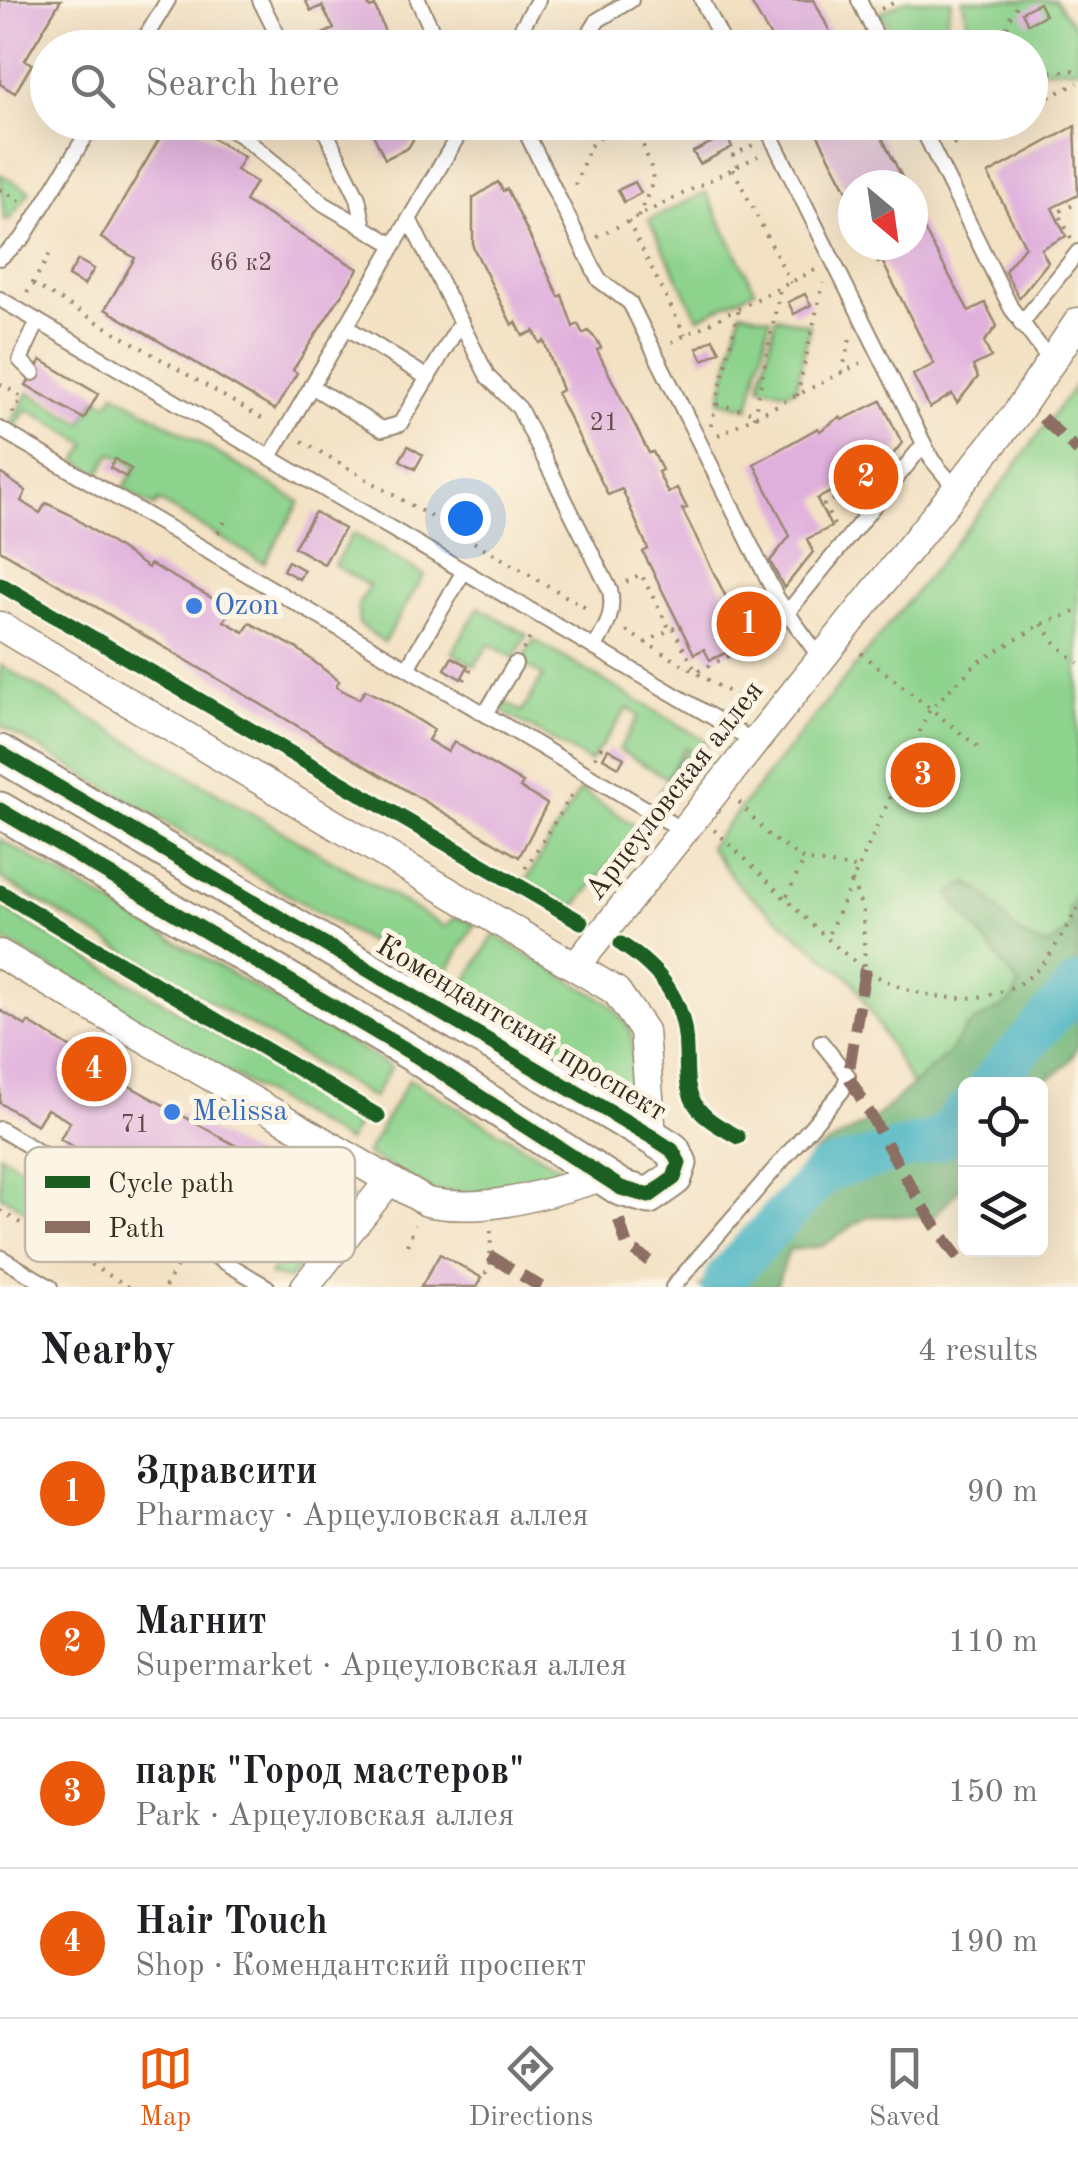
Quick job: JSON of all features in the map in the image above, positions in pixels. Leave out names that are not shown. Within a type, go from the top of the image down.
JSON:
[{"type":"street","name":"Арцеуловская аллея","points":[[576,966],[957,490],[1078,322]]},
{"type":"street","points":[[0,626],[616,990],[644,1031],[652,1137]]},
{"type":"street","name":"Комендантский проспект","points":[[0,752],[652,1137],[672,1150],[679,1163],[663,1190],[650,1196],[602,1176],[415,1055],[0,810]]},
{"type":"street","points":[[0,954],[328,1147]]},
{"type":"street","points":[[355,1163],[427,1202],[472,1208],[602,1176]]},
{"type":"street","points":[[355,1224],[388,1182]]},
{"type":"street","points":[[305,1287],[325,1262]]},
{"type":"lane","points":[[150,30],[168,0]]},
{"type":"lane","points":[[260,0],[275,30]]},
{"type":"lane","points":[[418,0],[432,30]]},
{"type":"lane","points":[[520,30],[538,0]]},
{"type":"lane","points":[[592,30],[598,20],[630,0]]},
{"type":"lane","points":[[702,0],[717,30]]},
{"type":"lane","points":[[858,0],[873,30]]},
{"type":"lane","points":[[0,258],[23,238],[83,140]]},
{"type":"lane","points":[[241,140],[324,204],[394,245]]},
{"type":"lane","points":[[329,140],[358,198],[364,228]]},
{"type":"lane","points":[[270,457],[455,140]]},
{"type":"lane","points":[[533,140],[599,280],[630,303],[784,610],[821,660]]},
{"type":"lane","points":[[772,140],[830,263],[924,444],[957,490]]},
{"type":"lane","points":[[928,140],[1020,324],[1052,363]]},
{"type":"lane","points":[[409,219],[488,377],[519,408],[610,590],[613,606],[609,622],[594,648]]},
{"type":"lane","points":[[1020,324],[1078,252]]},
{"type":"lane","points":[[0,298],[755,742]]},
{"type":"lane","points":[[34,373],[20,360],[20,350],[38,321]]},
{"type":"lane","points":[[311,386],[382,429],[392,430],[400,424],[460,322]]},
{"type":"lane","points":[[346,327],[428,378]]},
{"type":"lane","points":[[1,429],[684,831]]},
{"type":"lane","points":[[784,610],[924,444]]},
{"type":"lane","points":[[407,668],[464,571]]},
{"type":"lane","points":[[485,714],[515,664]]},
{"type":"lane","points":[[673,1287],[842,1092],[848,1076],[821,1042]]},
{"type":"lane","points":[[0,1129],[30,1147]]},
{"type":"lane","points":[[225,1262],[266,1287]]},
{"type":"lane","points":[[2,1263],[50,1287]]},
{"type":"path","points":[[1007,30],[1009,18],[1021,0]]},
{"type":"path","points":[[1048,72],[1078,70]]},
{"type":"path","points":[[1048,96],[1078,82]]},
{"type":"path","points":[[562,206],[572,194],[590,146],[598,140]]},
{"type":"path","points":[[638,217],[648,201],[654,179],[641,140]]},
{"type":"path","points":[[762,140],[732,155],[790,283]]},
{"type":"path","points":[[582,244],[736,168],[766,140]]},
{"type":"path","points":[[935,154],[963,140]]},
{"type":"path","points":[[0,189],[39,212]]},
{"type":"path","points":[[1078,202],[1058,212],[1078,252]]},
{"type":"path","points":[[628,221],[685,336]]},
{"type":"path","points":[[18,309],[50,254]]},
{"type":"path","points":[[654,351],[830,263]]},
{"type":"path","points":[[797,396],[830,263]]},
{"type":"path","points":[[33,284],[742,700]]},
{"type":"path","points":[[752,414],[780,288]]},
{"type":"path","points":[[739,309],[708,440],[752,414],[879,354]]},
{"type":"path","points":[[0,384],[22,397],[1,429]]},
{"type":"path","points":[[716,404],[752,414]]},
{"type":"path","points":[[844,543],[824,505],[849,492]]},
{"type":"path","points":[[610,590],[642,574],[670,630]]},
{"type":"path","points":[[0,584],[581,922]]},
{"type":"path","points":[[696,672],[756,642],[755,638],[784,610]]},
{"type":"path","points":[[828,934],[930,710],[977,663],[1042,624],[1078,611]]},
{"type":"path","points":[[1042,624],[1078,663]]},
{"type":"path","points":[[645,643],[673,628],[696,672]]},
{"type":"path","points":[[840,636],[978,747]]},
{"type":"path","points":[[514,886],[585,773]]},
{"type":"path","points":[[737,800],[770,837],[804,860],[856,868]]},
{"type":"path","points":[[713,830],[755,874],[865,969],[900,987],[928,995],[967,998],[1005,992],[1037,970],[1078,908]]},
{"type":"path","points":[[786,898],[804,860]]},
{"type":"path","points":[[851,878],[863,911],[865,969]]},
{"type":"path","points":[[0,892],[378,1116]]},
{"type":"path","points":[[621,944],[662,976],[678,1001],[686,1032],[688,1088],[708,1119],[738,1138]]},
{"type":"path","points":[[0,1210],[25,1225]]},
{"type":"path","points":[[406,1244],[416,1221]]},
{"type":"path","points":[[485,1274],[490,1265],[491,1231]]},
{"type":"path","points":[[87,1262],[129,1287]]},
{"type":"path","points":[[164,1287],[179,1262]]},
{"type":"path","points":[[239,1270],[244,1262]]},
{"type":"green space","points":[[906,0],[952,0],[944,30],[893,30],[878,14]]},
{"type":"green space","points":[[962,0],[1055,0],[1078,31],[1078,68],[1048,69],[1048,30],[967,30]]},
{"type":"green space","points":[[0,174],[30,191],[10,219],[4,221]]},
{"type":"green space","points":[[706,192],[755,290],[698,318],[649,220]]},
{"type":"green space","points":[[741,311],[770,318],[749,408],[720,401]]},
{"type":"green space","points":[[776,317],[810,325],[796,388],[787,392],[760,386]]},
{"type":"green space","points":[[1078,381],[1078,985],[974,1077],[958,1077],[958,1102],[942,1138],[853,981],[739,886],[709,847],[1000,487]]},
{"type":"green space","points":[[29,392],[82,423],[97,398],[108,404],[115,393],[300,502],[264,563],[158,501],[154,507],[123,489],[136,467],[112,453],[99,474],[77,461],[87,444],[27,409],[16,426],[11,422]]},
{"type":"green space","points":[[353,533],[424,575],[384,642],[359,624],[358,605],[369,586],[334,565]]},
{"type":"green space","points":[[479,607],[527,635],[514,658],[489,644],[475,666],[452,652]]},
{"type":"green space","points":[[534,640],[706,741],[705,749],[671,792],[658,794],[689,748],[685,747],[667,778],[619,750],[639,716],[628,708],[590,762],[500,710],[505,702],[522,712],[543,676],[521,663]]},
{"type":"green space","points":[[0,665],[445,927],[455,917],[475,924],[440,984],[0,725]]},
{"type":"green space","points":[[580,790],[639,828],[575,907],[525,882]]},
{"type":"green space","points":[[0,839],[391,1067],[373,1098],[0,878]]},
{"type":"green space","points":[[966,883],[989,899],[1019,933],[1049,946],[1072,926],[1068,909],[1078,893],[1078,1043],[1071,1059],[1048,1077],[958,1077],[958,1190],[934,1216],[868,1216],[822,1246],[789,1250],[776,1287],[700,1287],[815,1152],[876,1117],[948,1054],[967,1027],[1012,1001],[1019,985],[949,894]]},
{"type":"green space","points":[[0,906],[361,1119],[347,1142],[0,938]]},
{"type":"green space","points":[[494,935],[609,1003],[631,1030],[637,1100],[458,995]]},
{"type":"green space","points":[[409,1079],[567,1174],[492,1194],[433,1191],[366,1154]]},
{"type":"green space","points":[[0,1154],[25,1169],[25,1210],[0,1195]]},
{"type":"green space","points":[[277,1262],[303,1262],[289,1279],[270,1275]]},
{"type":"building","points":[[0,0],[61,0],[43,30],[30,30],[30,52],[25,60],[30,67],[15,93],[0,84]]},
{"type":"building","points":[[305,0],[366,0],[370,8],[375,6],[384,30],[332,30],[322,6],[311,11]]},
{"type":"building","points":[[814,0],[829,30],[767,30],[750,1]]},
{"type":"building","points":[[1039,3],[1045,15],[1028,24],[1022,12]]},
{"type":"building","points":[[1075,126],[1078,195],[1052,208],[1066,236],[1041,249],[1048,262],[1019,298],[1005,271],[1025,246],[988,174]]},
{"type":"building","points":[[158,140],[215,140],[244,157],[236,170],[256,182],[245,201],[358,269],[293,370],[297,373],[275,410],[105,309],[135,258],[101,238]]},
{"type":"building","points":[[376,140],[413,140],[408,148],[385,159]]},
{"type":"building","points":[[716,140],[728,140],[732,147],[700,164],[693,152]]},
{"type":"building","points":[[820,140],[883,140],[898,170],[838,170],[838,173]]},
{"type":"building","points":[[498,182],[503,191],[507,189],[559,297],[562,295],[573,327],[578,324],[583,334],[588,331],[597,340],[601,348],[597,350],[649,453],[653,452],[662,470],[658,472],[668,493],[677,488],[687,508],[682,509],[727,599],[748,588],[762,616],[749,632],[753,641],[710,660],[704,649],[694,654],[643,552],[648,549],[622,489],[608,495],[557,393],[562,390],[544,341],[540,343],[534,331],[523,336],[516,322],[512,325],[473,247],[473,198]]},
{"type":"building","points":[[635,182],[641,193],[624,202],[618,190]]},
{"type":"building","points":[[928,237],[969,311],[985,303],[997,326],[984,342],[991,357],[973,366],[978,377],[957,403],[952,394],[930,408],[913,375],[934,364],[882,261],[877,260],[928,260]]},
{"type":"building","points":[[78,260],[94,269],[84,285],[68,276]]},
{"type":"building","points":[[805,294],[811,305],[794,314],[788,302]]},
{"type":"building","points":[[713,339],[720,351],[703,360],[697,348]]},
{"type":"building","points":[[41,360],[98,394],[84,419],[26,385]]},
{"type":"building","points":[[881,401],[902,443],[864,490],[858,478],[817,499],[831,527],[807,539],[813,552],[784,588],[770,561],[790,536],[754,464],[840,417],[842,420]]},
{"type":"building","points":[[408,446],[423,455],[415,469],[400,460]]},
{"type":"building","points":[[115,459],[131,469],[126,477],[110,468]]},
{"type":"building","points":[[0,473],[26,491],[21,501],[40,513],[46,503],[69,514],[148,568],[150,564],[210,597],[230,611],[224,621],[244,632],[250,623],[298,649],[339,681],[336,687],[359,699],[365,690],[388,701],[434,730],[428,740],[448,752],[454,742],[523,783],[520,788],[547,804],[519,857],[0,550]]},
{"type":"building","points":[[315,512],[344,529],[324,564],[294,547]]},
{"type":"building","points":[[288,561],[304,570],[299,579],[283,570]]},
{"type":"building","points":[[452,657],[468,666],[461,679],[445,669]]},
{"type":"building","points":[[608,749],[624,758],[619,767],[603,758]]},
{"type":"building","points":[[0,1010],[26,1026],[28,1022],[90,1059],[92,1065],[238,1147],[74,1147],[60,1139],[70,1122],[47,1109],[37,1125],[0,1103]]},
{"type":"building","points":[[440,1254],[482,1278],[477,1287],[421,1287]]},
{"type":"waterway","points":[[996,1077],[1078,985]]},
{"type":"waterway","points":[[723,1287],[727,1276],[825,1171],[942,1138],[958,1120]]},
{"type":"marked path","points":[[1042,418],[1078,451]]},
{"type":"marked path","points":[[865,969],[848,1076],[917,1197],[964,1265]]},
{"type":"marked path","points":[[619,1220],[627,1246],[649,1261]]},
{"type":"marked path","points":[[490,1256],[541,1287]]},
{"type":"cycle path","points":[[0,584],[581,922]]},
{"type":"cycle path","points":[[0,753],[652,1137],[672,1150],[679,1163],[674,1178],[649,1196],[621,1188],[415,1055],[0,810]]},
{"type":"cycle path","points":[[0,892],[378,1116]]},
{"type":"cycle path","points":[[621,944],[659,976],[676,1002],[685,1033],[688,1085],[695,1104],[709,1119],[738,1137]]},
{"type":"place","name":"Магнит","points":[[866,477]]},
{"type":"place","name":"Ozon","points":[[194,606]]},
{"type":"place","name":"Здравсити","points":[[749,624]]},
{"type":"place","name":"парк \"Город мастеров\"","points":[[923,775]]},
{"type":"place","name":"Hair Touch","points":[[94,1069]]},
{"type":"place","name":"Melissa","points":[[172,1112]]}]
